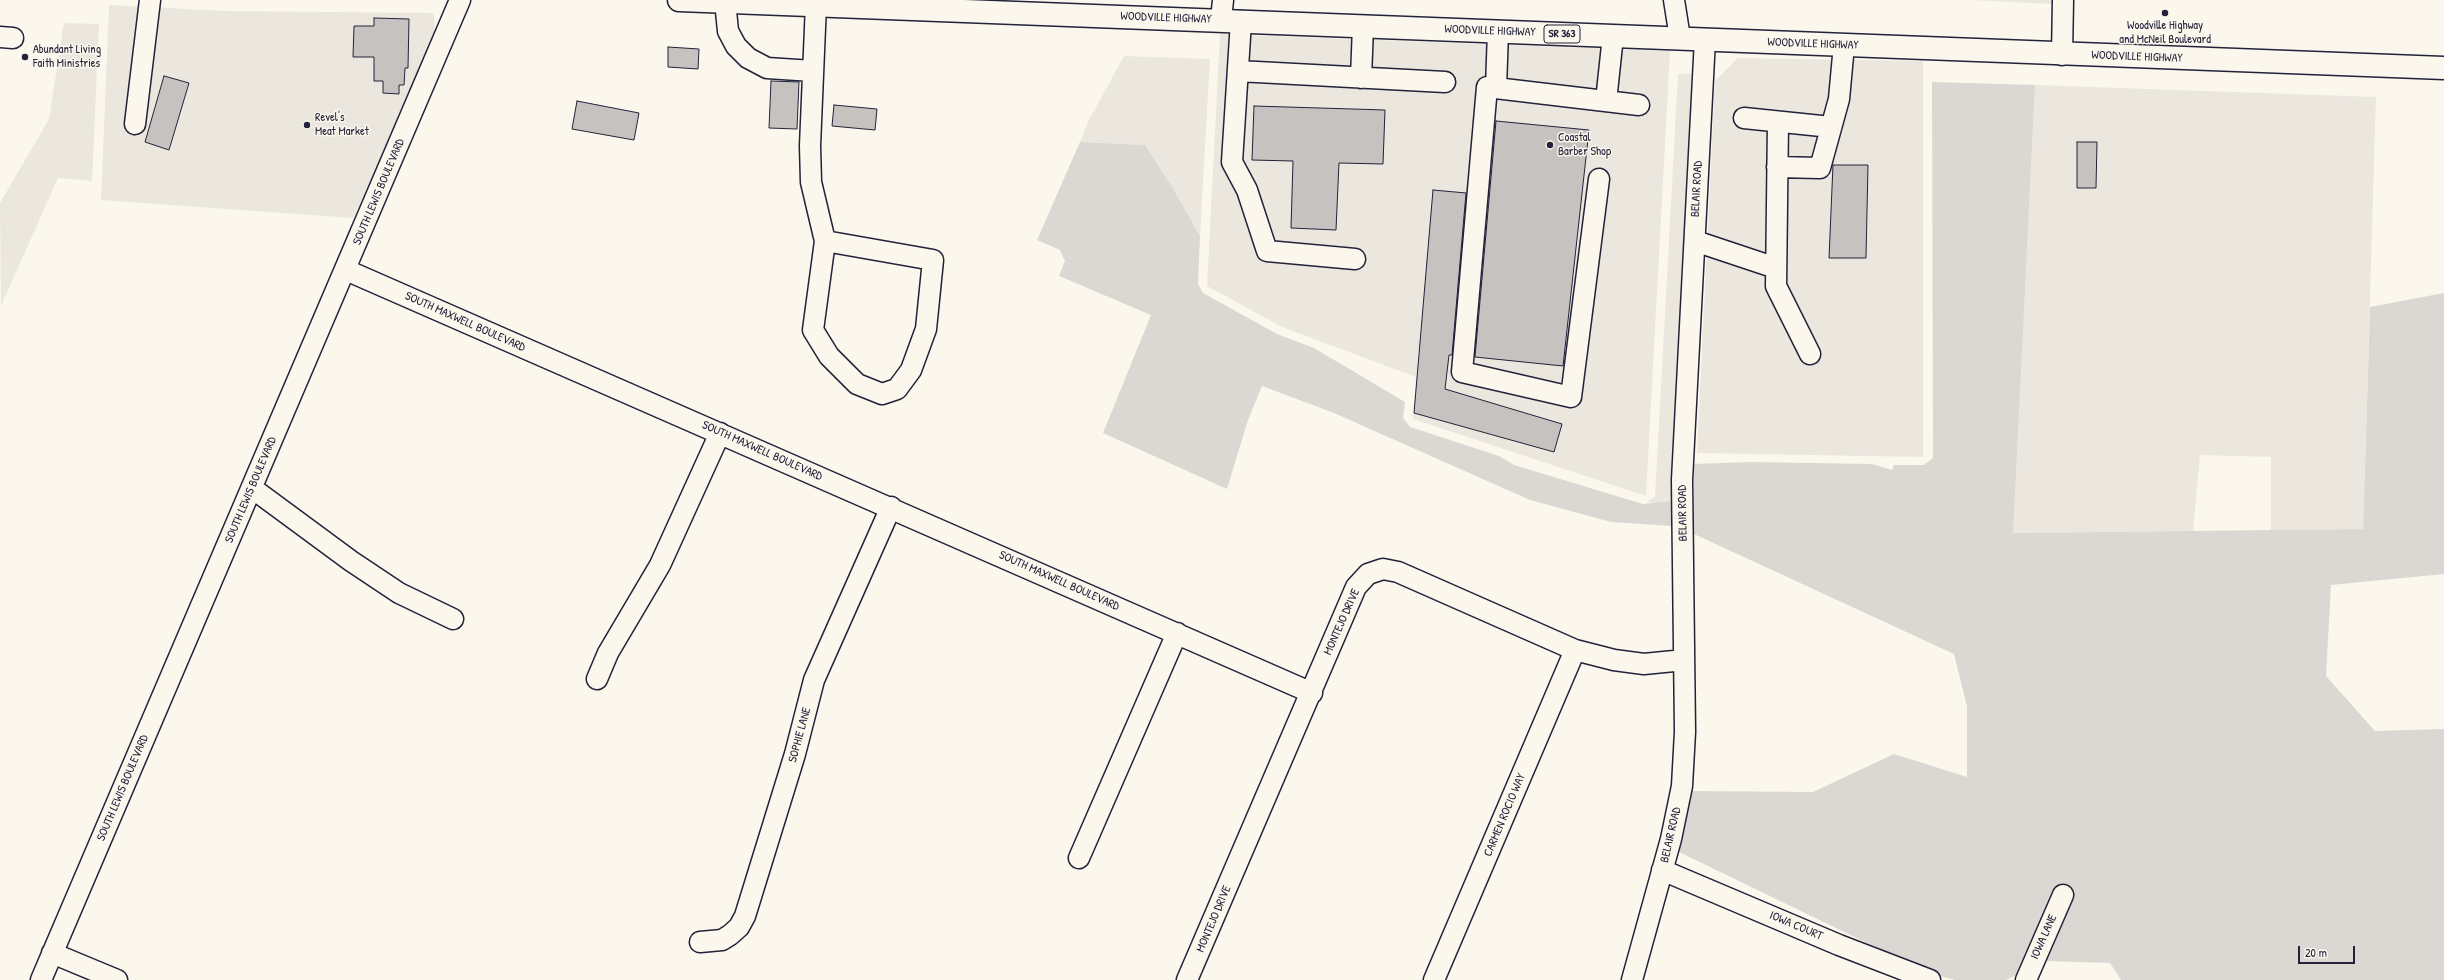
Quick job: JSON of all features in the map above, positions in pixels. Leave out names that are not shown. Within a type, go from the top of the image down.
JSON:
[{"type":"main road","name":"WOODVILLE HIGHWAY","points":[[679,0],[1228,14],[1363,26],[2062,55],[2444,68]]},
{"type":"street","points":[[135,124],[150,0]]},
{"type":"street","name":"SOUTH LEWIS BOULEVARD","points":[[47,978],[52,953],[346,270],[460,0]]},
{"type":"street","points":[[1674,0],[1680,38]]},
{"type":"street","points":[[2062,55],[2064,0]]},
{"type":"street","points":[[725,1],[728,31],[736,46],[748,58],[767,68],[813,71]]},
{"type":"street","points":[[816,4],[810,146],[812,182],[825,241],[813,330],[829,356],[857,384],[882,394],[897,389],[911,370],[926,330],[933,260],[825,241]]},
{"type":"street","points":[[1228,14],[1238,71],[1232,162],[1247,190],[1267,251],[1355,259]]},
{"type":"street","points":[[1361,78],[1363,26]]},
{"type":"street","points":[[1496,88],[1498,31]]},
{"type":"street","points":[[1606,101],[1613,36]]},
{"type":"street","name":"BELAIR ROAD","points":[[1632,980],[1662,870],[1682,786],[1685,732],[1682,480],[1705,39]]},
{"type":"street","points":[[1777,167],[1820,168],[1839,99],[1844,45]]},
{"type":"street","points":[[1238,71],[1445,82]]},
{"type":"street","points":[[1599,179],[1571,397],[1462,372],[1487,87],[1639,104]]},
{"type":"street","points":[[1744,118],[1831,127]]},
{"type":"street","points":[[1778,122],[1776,286],[1810,354]]},
{"type":"street","points":[[1695,241],[1776,268]]},
{"type":"street","name":"SOUTH MAXWELL BOULEVARD","points":[[346,270],[891,507],[1312,693]]},
{"type":"street","points":[[598,679],[608,653],[660,565],[720,433]]},
{"type":"street","points":[[252,488],[351,561],[399,593],[453,619]]},
{"type":"street","name":"SOPHIE LANE","points":[[700,942],[726,938],[739,927],[745,916],[795,754],[814,680],[891,507]]},
{"type":"street","name":"MONTEJO DRIVE","points":[[1187,980],[1312,693],[1356,587],[1368,574],[1383,569],[1398,572],[1575,650],[1614,660],[1644,664],[1684,660]]},
{"type":"street","points":[[1079,858],[1177,633]]},
{"type":"street","name":"CARMEN ROCIO WAY","points":[[1434,980],[1575,650]]},
{"type":"street","name":"IOWA COURT","points":[[1662,870],[1839,945],[1930,980]]},
{"type":"street","name":"IOWA LANE","points":[[2026,980],[2063,895]]},
{"type":"street","points":[[52,953],[117,980]]},
{"type":"shaded area","points":[[1971,0],[2053,0],[2052,4]]},
{"type":"shaded area","name":"Revel's Meat Market","points":[[109,5],[225,11],[434,13],[435,43],[353,218],[101,200]]},
{"type":"shaded area","points":[[64,23],[99,24],[92,181],[58,178],[1,306],[0,203],[49,119]]},
{"type":"shaded area","points":[[1220,34],[1670,51],[1646,496],[1413,419],[1416,377],[1282,327],[1207,286]]},
{"type":"shaded area","points":[[1124,56],[1210,59],[1200,236],[1171,185],[1145,145],[1080,142],[1089,120]]},
{"type":"shaded area","points":[[1738,58],[1923,61],[1923,457],[1697,453],[1715,81]]},
{"type":"shaded area","points":[[1678,74],[1692,74],[1671,501],[1653,503],[1647,502],[1655,497]]},
{"type":"shaded area","points":[[1932,82],[2035,85],[2013,533],[2363,529],[2370,307],[2444,293],[2444,574],[2331,585],[2326,676],[2375,731],[2444,729],[2444,980],[2121,980],[2110,963],[2045,961],[2006,980],[1955,980],[1929,973],[1679,852],[1692,791],[1813,792],[1894,754],[1967,777],[1967,706],[1954,654],[1694,534],[1694,464],[1751,462],[1872,464],[1892,470],[1894,465],[1924,465],[1933,458]]},
{"type":"shaded area","points":[[2035,85],[2376,97],[2363,529],[2271,530],[2271,457],[2200,455],[2193,531],[2012,533]]},
{"type":"shaded area","points":[[1080,142],[1145,145],[1171,185],[1200,236],[1198,284],[1203,293],[1277,334],[1314,348],[1405,402],[1403,418],[1410,427],[1499,456],[1514,465],[1643,504],[1671,501],[1672,526],[1611,522],[1530,500],[1334,413],[1262,386],[1248,420],[1227,489],[1103,433],[1151,315],[1059,276],[1065,261],[1060,250],[1037,240]]},
{"type":"building","points":[[374,18],[409,19],[408,68],[405,68],[404,85],[399,85],[399,94],[383,93],[383,81],[374,81],[374,57],[353,57],[354,26],[374,26]]},
{"type":"building","points":[[668,47],[699,49],[698,69],[668,67]]},
{"type":"building","points":[[164,76],[189,83],[169,150],[145,142]]},
{"type":"building","points":[[771,81],[799,82],[797,129],[769,128]]},
{"type":"building","points":[[577,101],[639,113],[634,140],[572,129]]},
{"type":"building","points":[[834,105],[877,109],[875,130],[832,126]]},
{"type":"building","points":[[1254,106],[1385,110],[1383,164],[1339,163],[1336,230],[1291,228],[1293,161],[1252,160]]},
{"type":"building","points":[[1496,121],[1589,130],[1563,366],[1475,357]]},
{"type":"building","points":[[2077,142],[2097,142],[2096,188],[2077,188]]},
{"type":"building","points":[[1833,165],[1868,165],[1866,258],[1829,258]]},
{"type":"building","points":[[1433,190],[1466,193],[1452,355],[1449,355],[1445,389],[1562,424],[1554,452],[1414,413]]},
{"type":"place","name":"Woodville Highway and McNeil Boulevard","points":[[2165,13]]},
{"type":"place","name":"Abundant Living Faith Ministries","points":[[25,57]]},
{"type":"place","name":"Revel's Meat Market","points":[[307,125]]},
{"type":"place","name":"Coastal Barber Shop","points":[[1550,145]]}]
